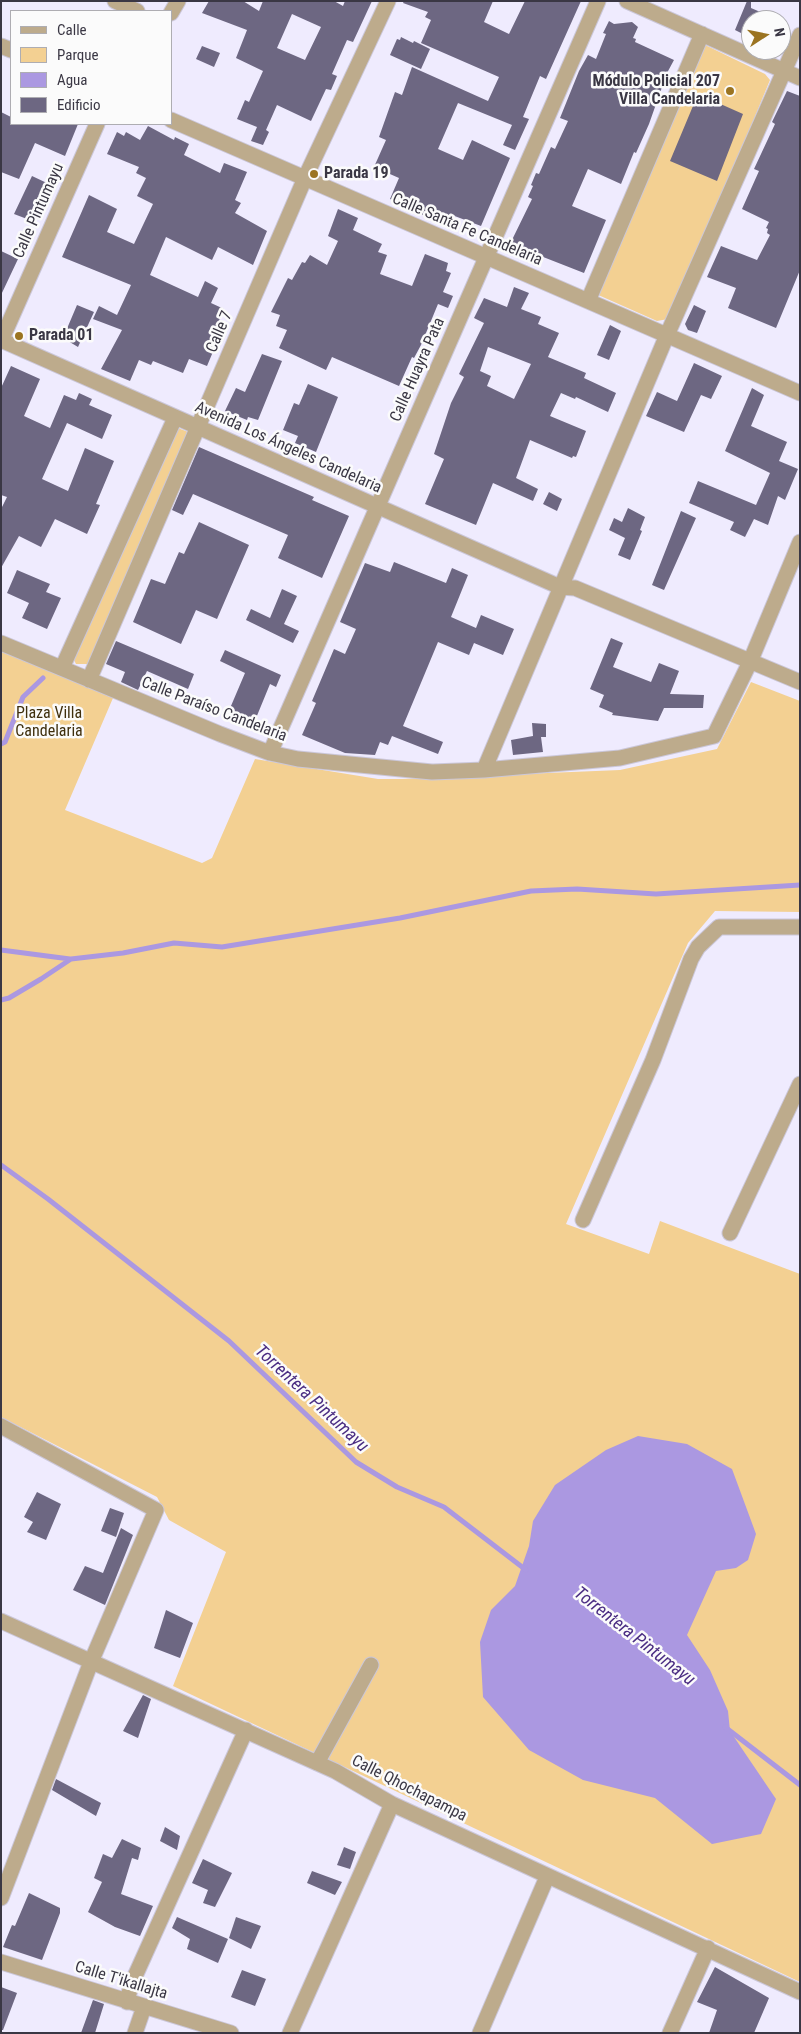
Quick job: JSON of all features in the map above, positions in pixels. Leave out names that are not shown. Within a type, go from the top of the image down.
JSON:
[{"type":"street","points":[[115,1],[135,10]]},
{"type":"street","name":"Calle 7","points":[[90,680],[305,178],[388,1]]},
{"type":"street","name":"Calle Huayra Pata","points":[[270,753],[598,1]]},
{"type":"street","points":[[627,1],[800,78]]},
{"type":"street","points":[[588,301],[702,34]]},
{"type":"street","points":[[484,770],[667,335],[800,35]]},
{"type":"street","name":"Calle Santa Fe Candelaria","points":[[172,120],[800,393]]},
{"type":"street","name":"Calle Pintumayu","points":[[1,341],[97,125]]},
{"type":"street","name":"Avenida Los Ángeles Candelaria","points":[[1,341],[175,418],[199,426],[560,587],[575,588],[800,682]]},
{"type":"street","points":[[62,668],[175,418]]},
{"type":"street","points":[[750,662],[800,542]]},
{"type":"street","name":"Calle Paraíso Candelaria","points":[[1,643],[270,753],[298,760],[432,772],[484,770],[620,758],[714,736],[750,662]]},
{"type":"street","points":[[583,1220],[653,1060],[691,959],[698,947],[719,927],[800,927]]},
{"type":"street","points":[[730,1233],[800,1084]]},
{"type":"street","points":[[1,1426],[156,1510],[90,1662],[1,1898]]},
{"type":"street","name":"Calle Qhochapampa","points":[[1,1620],[90,1662],[335,1771],[392,1804],[800,1992]]},
{"type":"street","points":[[317,1763],[371,1665]]},
{"type":"street","points":[[127,2002],[131,1985],[246,1730]]},
{"type":"street","points":[[290,2033],[392,1804]]},
{"type":"street","points":[[480,2033],[547,1877]]},
{"type":"street","points":[[670,2033],[708,1948]]},
{"type":"street","name":"Calle T'ikallajta","points":[[1,1962],[231,2033]]},
{"type":"street","points":[[135,2033],[144,2007]]},
{"type":"green space","points":[[703,44],[765,74],[770,80],[673,315],[668,319],[657,321],[596,294]]},
{"type":"green space","points":[[178,428],[188,432],[88,664],[76,664],[73,658]]},
{"type":"green space","name":"Plaza Villa Candelaria","points":[[1,651],[113,698],[65,810],[202,863],[212,858],[255,759],[378,779],[620,770],[717,749],[751,682],[800,701],[800,912],[715,911],[688,943],[566,1224],[649,1254],[660,1221],[800,1274],[800,1982],[173,1686],[226,1552],[169,1520],[157,1497],[1,1417]]},
{"type":"water","points":[[638,1436],[687,1444],[732,1469],[756,1534],[748,1560],[736,1568],[716,1571],[687,1635],[710,1670],[728,1711],[730,1731],[776,1799],[761,1834],[712,1844],[655,1798],[583,1780],[529,1750],[483,1697],[480,1642],[491,1610],[515,1586],[529,1546],[533,1521],[555,1485],[606,1450]]},
{"type":"building","points":[[209,1],[243,1],[259,11],[263,1],[334,1],[343,6],[345,1],[372,1],[353,42],[347,40],[332,74],[337,76],[331,90],[326,89],[311,121],[277,105],[266,130],[269,132],[263,145],[251,141],[257,127],[237,119],[245,100],[249,102],[263,71],[236,58],[247,30],[202,13]],"holes":[[[292,14],[321,27],[305,60],[277,48]]]},
{"type":"building","points":[[404,1],[493,1],[484,22],[509,34],[525,1],[581,1],[546,79],[540,76],[523,117],[529,119],[515,150],[503,145],[512,125],[458,103],[438,149],[463,160],[472,140],[510,158],[481,226],[452,215],[449,224],[414,212],[415,209],[390,199],[399,178],[374,167],[386,140],[379,137],[395,92],[402,95],[412,67],[488,101],[499,77],[421,43],[431,20],[425,17],[428,12],[403,3]]},
{"type":"building","points":[[747,1],[751,1],[751,8],[756,10],[743,10]]},
{"type":"building","points":[[741,16],[741,33],[735,30]]},
{"type":"building","points":[[609,21],[614,24],[632,22],[638,27],[633,38],[636,39],[635,42],[674,60],[667,73],[649,124],[636,153],[634,152],[621,184],[588,169],[572,206],[606,220],[584,273],[510,244],[532,199],[528,197],[536,173],[539,174],[551,147],[555,149],[568,121],[560,118],[579,71],[588,55],[596,59],[606,34],[603,33]]},
{"type":"building","points":[[401,37],[430,49],[421,69],[390,55],[397,39],[400,40]]},
{"type":"building","points":[[202,46],[220,53],[214,67],[196,59]]},
{"type":"building","points":[[787,91],[800,96],[800,270],[776,328],[728,308],[736,288],[707,277],[721,246],[757,260],[770,235],[767,233],[768,229],[766,228],[769,222],[742,209],[759,171],[754,169],[775,124],[772,122]]},
{"type":"building","points":[[698,94],[743,114],[717,181],[670,161]]},
{"type":"building","points":[[1,112],[10,116],[10,125],[78,125],[65,156],[35,143],[19,179],[1,172]]},
{"type":"building","points":[[148,126],[174,140],[175,137],[189,144],[184,155],[220,173],[224,163],[247,172],[235,200],[241,203],[235,213],[267,231],[253,265],[218,247],[212,260],[166,237],[150,275],[198,297],[205,281],[218,288],[211,303],[224,309],[214,332],[220,335],[207,366],[189,359],[183,373],[153,361],[151,365],[139,360],[130,381],[101,369],[122,330],[93,319],[99,306],[117,315],[131,285],[62,257],[89,195],[117,209],[107,232],[134,244],[153,204],[137,196],[146,178],[136,173],[139,167],[107,154],[117,132],[124,136],[126,132],[140,140]]},
{"type":"building","points":[[32,176],[49,184],[35,222],[14,214]]},
{"type":"building","points":[[338,209],[358,218],[353,230],[382,244],[378,252],[387,255],[380,274],[412,286],[425,254],[448,263],[446,271],[451,273],[443,292],[453,296],[448,308],[438,304],[421,345],[414,358],[412,357],[399,386],[332,357],[326,370],[279,348],[287,330],[276,326],[280,315],[271,312],[288,278],[292,280],[302,262],[305,263],[310,255],[327,265],[338,241],[328,236]]},
{"type":"building","points":[[1,251],[18,259],[1,295]]},
{"type":"building","points":[[514,287],[529,293],[521,309],[541,317],[538,324],[559,333],[548,357],[586,373],[584,378],[616,393],[608,412],[576,397],[575,399],[561,393],[550,416],[586,431],[576,457],[573,456],[572,458],[530,440],[516,478],[538,489],[533,501],[493,483],[476,525],[425,504],[444,459],[434,454],[451,403],[464,377],[459,374],[484,323],[474,318],[484,298],[507,307]],"holes":[[[488,347],[531,364],[514,399],[487,386],[491,376],[480,371]]]},
{"type":"building","points":[[77,305],[94,312],[78,347],[63,338]]},
{"type":"building","points":[[694,305],[706,311],[697,333],[688,330],[685,324]]},
{"type":"building","points":[[610,325],[621,331],[609,360],[597,355]]},
{"type":"building","points":[[262,354],[282,361],[258,420],[248,417],[247,420],[225,411],[236,388],[245,392]]},
{"type":"building","points":[[694,363],[722,376],[711,399],[701,395],[684,432],[646,416],[657,392],[677,401]]},
{"type":"building","points":[[11,366],[40,379],[24,416],[50,428],[64,395],[76,400],[79,393],[92,399],[89,405],[112,415],[102,439],[67,423],[42,479],[68,491],[85,448],[114,461],[96,504],[100,505],[87,534],[55,519],[41,547],[19,536],[1,568],[1,509],[7,497],[1,495],[1,388]]},
{"type":"building","points":[[308,384],[338,397],[316,452],[295,443],[298,436],[283,430],[294,403],[299,405]]},
{"type":"building","points":[[752,388],[764,395],[751,426],[787,442],[779,461],[798,469],[785,500],[778,496],[768,525],[754,519],[745,537],[730,530],[734,522],[689,503],[698,481],[756,505],[770,473],[725,451]]},
{"type":"building","points":[[199,447],[314,497],[312,500],[349,516],[322,578],[278,558],[288,535],[193,494],[183,515],[172,510]]},
{"type":"building","points":[[549,492],[562,499],[557,511],[543,504]]},
{"type":"building","points":[[628,508],[645,517],[640,530],[642,531],[630,560],[618,555],[625,538],[609,530],[614,518],[622,522]]},
{"type":"building","points":[[681,511],[696,518],[664,590],[652,585]]},
{"type":"building","points":[[199,522],[249,545],[217,619],[196,610],[181,644],[133,622],[151,579],[165,584],[179,552],[184,554]]},
{"type":"building","points":[[394,562],[446,583],[452,568],[468,575],[451,617],[476,628],[481,615],[514,629],[503,655],[474,643],[469,655],[438,642],[403,726],[443,742],[438,754],[392,736],[388,745],[380,742],[375,755],[345,753],[302,735],[316,703],[312,701],[334,649],[345,654],[356,629],[340,622],[365,563],[390,572]]},
{"type":"building","points":[[17,570],[50,584],[46,592],[61,598],[47,629],[22,618],[29,603],[7,593]]},
{"type":"building","points":[[282,589],[297,596],[284,624],[299,631],[293,643],[246,620],[251,609],[270,618]]},
{"type":"building","points":[[611,638],[623,643],[613,667],[651,682],[659,663],[679,671],[670,694],[704,695],[703,708],[664,708],[658,721],[612,715],[613,713],[599,707],[604,695],[590,689]]},
{"type":"building","points":[[116,641],[194,674],[188,689],[147,671],[138,690],[121,682],[125,672],[106,664]]},
{"type":"building","points":[[225,650],[281,675],[276,687],[270,684],[254,723],[228,713],[245,673],[220,661]]},
{"type":"building","points":[[532,723],[546,724],[546,737],[541,737],[543,752],[513,755],[511,740],[533,736]]},
{"type":"building","points":[[37,1492],[61,1504],[46,1540],[27,1532],[33,1522],[24,1517]]},
{"type":"building","points":[[110,1508],[124,1513],[116,1537],[101,1531]]},
{"type":"building","points":[[121,1528],[133,1535],[105,1605],[73,1590],[85,1566],[103,1573]]},
{"type":"building","points":[[166,1610],[193,1623],[180,1658],[154,1648]]},
{"type":"building","points":[[143,1695],[151,1699],[138,1738],[123,1731]]},
{"type":"building","points":[[56,1779],[101,1803],[96,1816],[52,1790]]},
{"type":"building","points":[[165,1827],[180,1836],[177,1850],[160,1841]]},
{"type":"building","points":[[122,1839],[141,1848],[138,1860],[132,1858],[121,1894],[153,1906],[140,1936],[115,1927],[88,1912],[102,1882],[94,1878],[103,1854],[112,1858]]},
{"type":"building","points":[[344,1847],[356,1852],[350,1869],[337,1865]]},
{"type":"building","points":[[203,1859],[232,1873],[215,1907],[203,1903],[208,1890],[192,1883]]},
{"type":"building","points":[[312,1871],[342,1882],[335,1895],[307,1883]]},
{"type":"building","points":[[29,1893],[60,1908],[60,1913],[42,1960],[3,1947],[12,1925],[15,1926]]},
{"type":"building","points":[[177,1917],[228,1939],[218,1963],[187,1949],[190,1939],[172,1928]]},
{"type":"building","points":[[236,1917],[261,1926],[251,1949],[229,1938]]},
{"type":"building","points":[[715,1967],[769,1998],[754,2033],[709,2033],[717,2010],[697,2002]]},
{"type":"building","points":[[242,1970],[266,1979],[255,2006],[231,1997]]},
{"type":"building","points":[[1,1987],[17,1993],[3,2030],[1,2030]]},
{"type":"building","points":[[93,2000],[104,2004],[95,2033],[81,2033]]},
{"type":"waterway","points":[[1,744],[5,742],[23,697],[43,678]]},
{"type":"waterway","points":[[1,1000],[9,998],[71,959],[123,953],[174,943],[222,947],[400,918],[531,891],[577,889],[656,894],[800,885]]},
{"type":"waterway","points":[[1,950],[70,959]]},
{"type":"waterway","name":"Torrentera Pintumayu","points":[[1,1165],[48,1199],[229,1341],[356,1462],[397,1487],[444,1507],[526,1570]]},
{"type":"waterway","name":"Torrentera Pintumayu","points":[[725,1727],[800,1785]]},
{"type":"place","name":"Módulo Policial 207 Villa Candelaria","points":[[730,91]]},
{"type":"place","name":"Parada 19","points":[[314,174]]},
{"type":"place","name":"Parada 01","points":[[19,336]]}]
